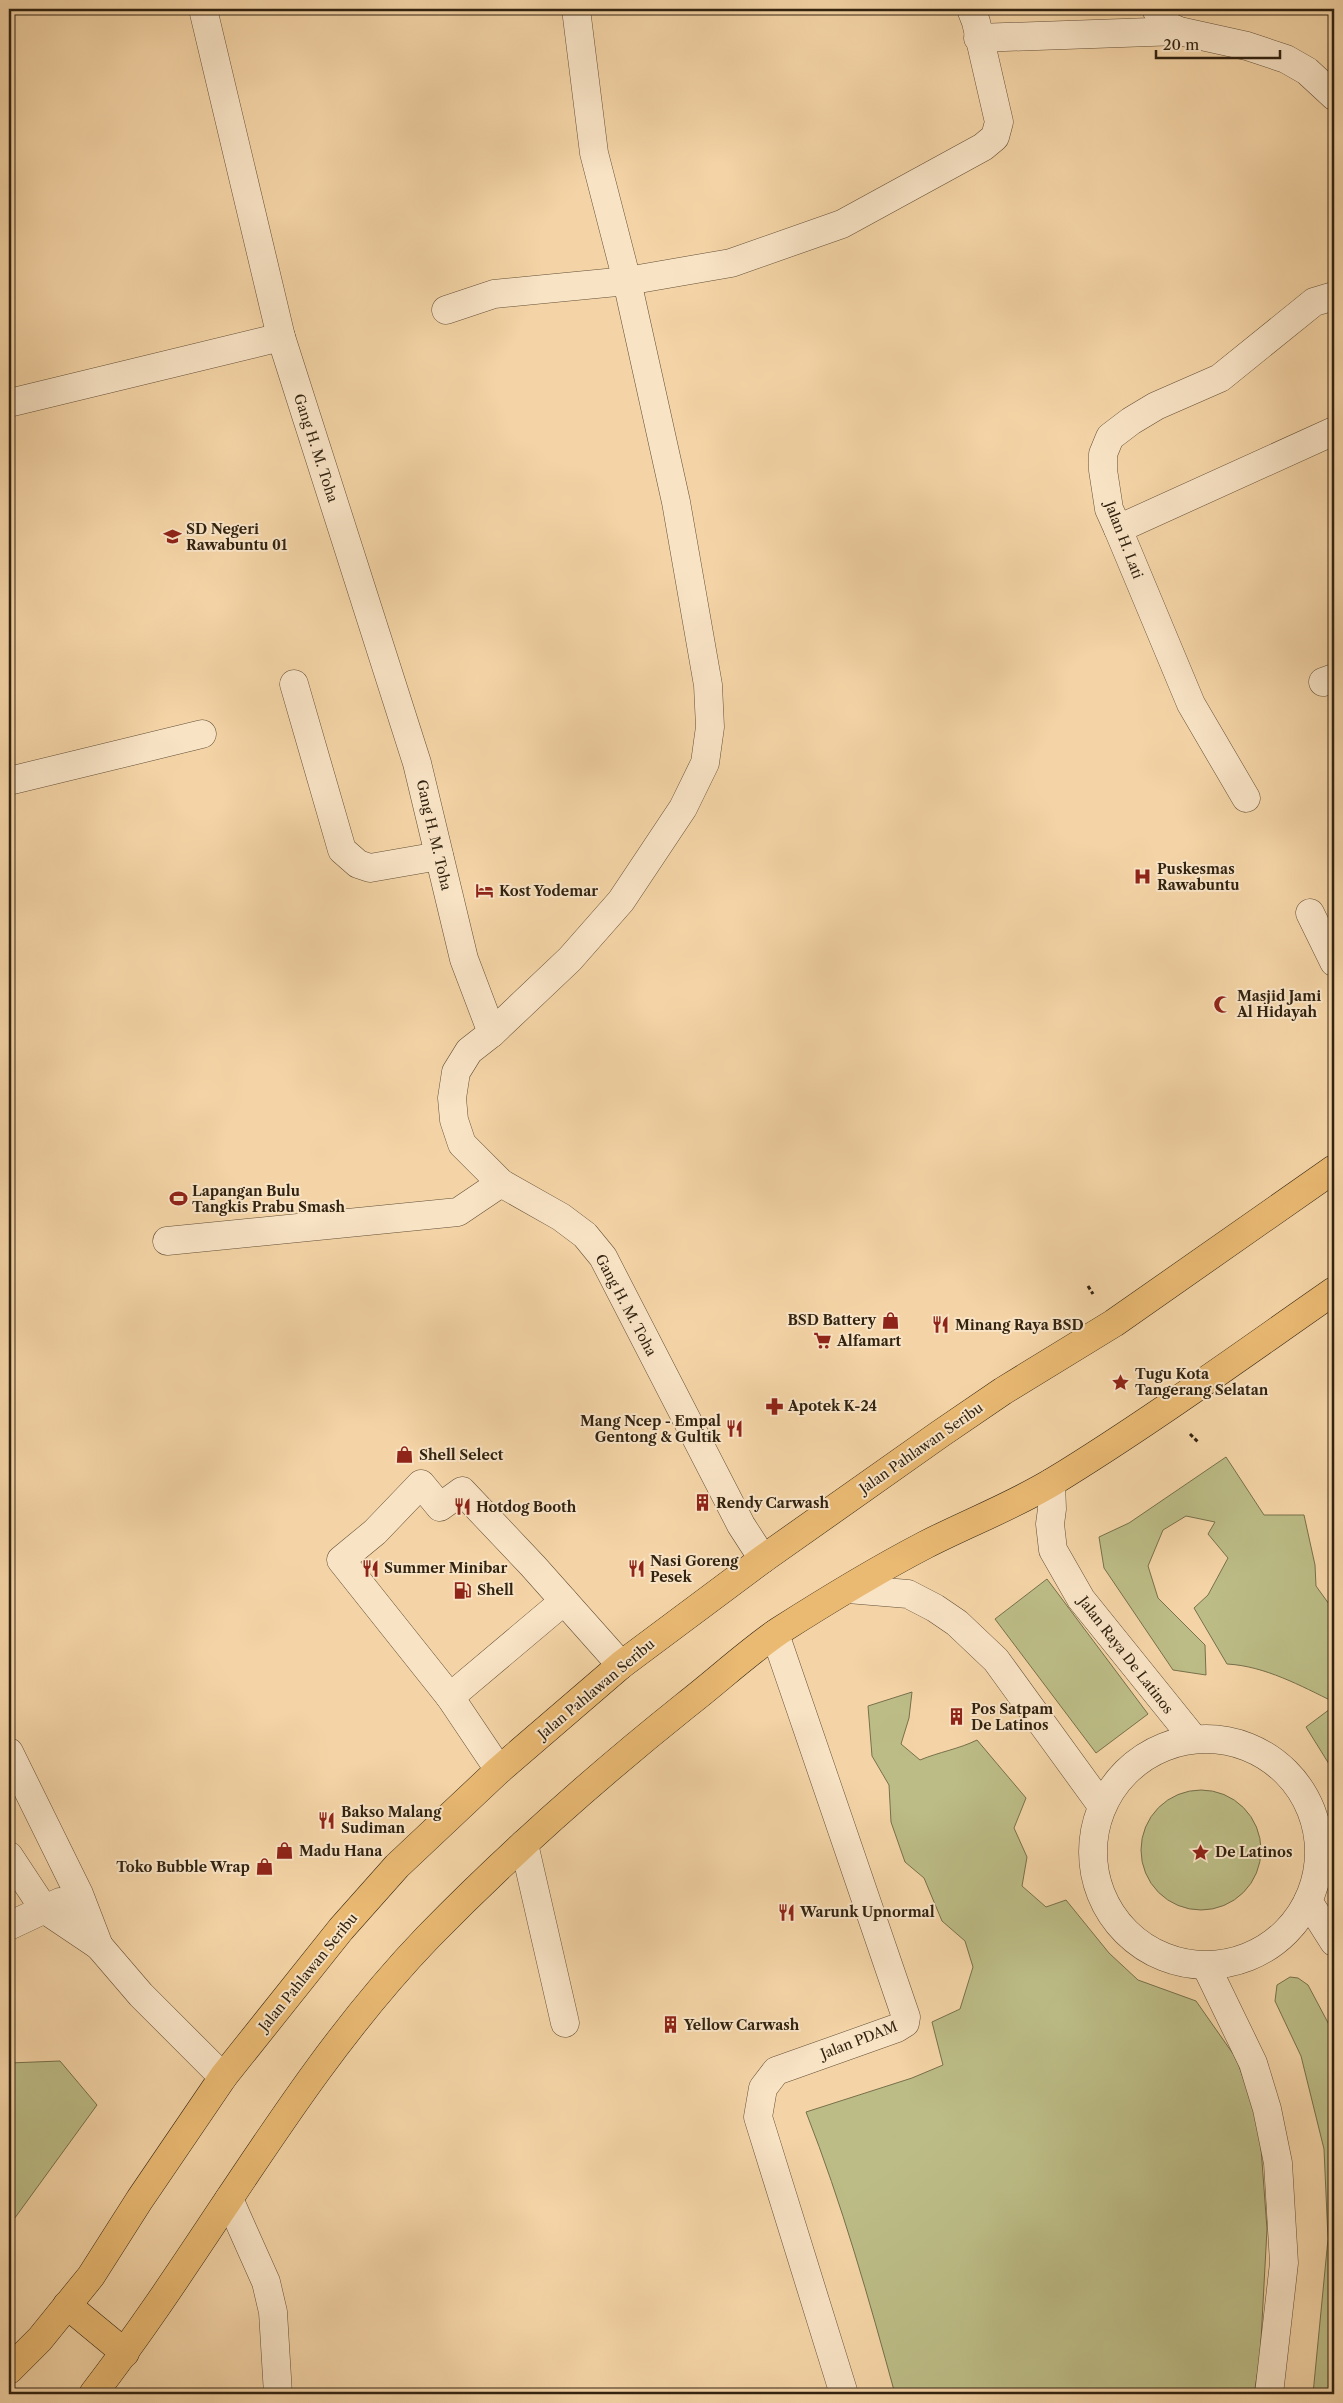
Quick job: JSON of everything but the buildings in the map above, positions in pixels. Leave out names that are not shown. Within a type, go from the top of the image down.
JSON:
[{"type":"main road","name":"Jalan Pahlawan Seribu","points":[[9,2370],[40,2339],[91,2276],[140,2199],[223,2077],[341,1929],[397,1866],[499,1770],[621,1666],[763,1559],[940,1434],[1003,1391],[1114,1323],[1334,1169]]},
{"type":"main road","points":[[93,2394],[125,2353],[280,2120],[350,2027],[427,1938],[524,1844],[599,1775],[775,1634],[848,1588],[927,1544],[991,1515],[1051,1483],[1166,1408],[1334,1291]]},
{"type":"main road","points":[[67,2305],[125,2353]]},
{"type":"street","name":"Gang H. M. Toha","points":[[203,9],[280,337],[417,763],[464,959],[492,1033],[470,1051],[456,1072],[452,1098],[454,1120],[462,1144],[501,1183],[586,1235],[603,1257],[741,1525],[763,1559]]},
{"type":"street","points":[[492,1033],[570,959],[621,901],[683,808],[705,764],[710,727],[708,685],[676,502],[628,281],[594,153],[576,9]]},
{"type":"street","points":[[446,310],[494,294],[628,281],[730,263],[842,224],[983,147],[995,137],[1000,122],[971,9]]},
{"type":"street","points":[[1156,9],[1166,25],[1179,31],[1248,46],[1286,59],[1307,71],[1334,96]]},
{"type":"street","points":[[978,38],[1179,31]]},
{"type":"street","name":"Jalan H. Lati","points":[[1246,798],[1191,704],[1109,509],[1103,470],[1103,454],[1110,437],[1131,421],[1156,406],[1220,378],[1314,302],[1334,296]]},
{"type":"street","points":[[9,403],[280,337]]},
{"type":"street","points":[[1118,529],[1334,431]]},
{"type":"street","points":[[294,684],[342,850],[349,858],[370,868],[439,856]]},
{"type":"street","points":[[9,781],[202,734]]},
{"type":"street","points":[[1310,913],[1334,962]]},
{"type":"street","points":[[168,1242],[458,1212],[501,1183]]},
{"type":"street","name":"Jalan Raya De Latinos","points":[[1051,1483],[1052,1509],[1050,1524],[1053,1550],[1081,1600],[1192,1738]]},
{"type":"street","points":[[499,1770],[450,1697],[341,1560],[375,1532],[421,1484],[440,1507],[462,1491],[564,1601],[621,1666]]},
{"type":"street","points":[[848,1588],[908,1594],[957,1623],[996,1660],[1102,1806]]},
{"type":"street","points":[[450,1697],[564,1601]]},
{"type":"street","name":"Jalan PDAM","points":[[775,1634],[906,2017],[905,2023],[897,2028],[776,2070],[763,2088],[758,2117],[844,2394]]},
{"type":"street","points":[[1192,1738],[1227,1740],[1260,1751],[1286,1772],[1307,1800],[1318,1833],[1318,1868],[1308,1901],[1290,1927],[1266,1948],[1237,1961],[1206,1966],[1174,1961],[1145,1948],[1121,1927],[1103,1900],[1094,1869],[1094,1837],[1102,1806],[1117,1780],[1138,1760],[1164,1746],[1192,1738]]},
{"type":"street","points":[[9,1752],[79,1894],[99,1946]]},
{"type":"street","points":[[524,1844],[565,2023]]},
{"type":"street","points":[[9,1856],[44,1909],[99,1946],[141,1995],[223,2077]]},
{"type":"street","points":[[9,1926],[79,1894]]},
{"type":"street","points":[[1308,1901],[1334,1942]]},
{"type":"street","points":[[1206,1966],[1253,2063],[1267,2109],[1278,2163],[1284,2263],[1269,2394]]},
{"type":"street","points":[[229,2199],[266,2282],[274,2312],[278,2394]]},
{"type":"green space","points":[[1226,1457],[1264,1515],[1304,1515],[1315,1565],[1316,1586],[1334,1611],[1334,1702],[1296,1683],[1269,1673],[1227,1664],[1194,1608],[1208,1595],[1228,1558],[1208,1534],[1215,1522],[1186,1516],[1163,1530],[1148,1566],[1158,1598],[1205,1645],[1206,1675],[1173,1670],[1104,1568],[1099,1537],[1129,1523]]},
{"type":"green space","points":[[1047,1579],[1148,1714],[1096,1753],[995,1619]]},
{"type":"green space","points":[[912,1692],[909,1718],[901,1744],[920,1760],[977,1740],[1026,1798],[1014,1828],[1027,1857],[1022,1886],[1046,1907],[1066,1900],[1109,1953],[1138,1980],[1196,2001],[1236,2058],[1259,2121],[1267,2229],[1260,2359],[1254,2394],[895,2394],[843,2217],[806,2112],[912,2078],[943,2065],[932,2022],[960,2009],[973,1967],[965,1941],[942,1921],[924,1878],[905,1862],[891,1822],[889,1785],[872,1756],[868,1706]]},
{"type":"green space","points":[[1334,1706],[1334,1772],[1306,1727]]},
{"type":"green space","name":"De Latinos","points":[[1201,1790],[1224,1794],[1244,1807],[1257,1827],[1261,1850],[1257,1873],[1244,1893],[1224,1906],[1201,1910],[1178,1906],[1158,1893],[1145,1873],[1141,1850],[1145,1827],[1158,1807],[1178,1794]]},
{"type":"green space","points":[[1290,1977],[1298,1978],[1308,1985],[1334,2034],[1334,2394],[1313,2394],[1328,2239],[1324,2149],[1301,2056],[1275,2001],[1277,1985]]},
{"type":"green space","points":[[60,2061],[97,2105],[9,2226],[9,2063]]},
{"type":"place","name":"SD Negeri Rawabuntu 01","points":[[172,537]]},
{"type":"place","name":"Puskesmas Rawabuntu","points":[[1143,877]]},
{"type":"place","name":"Kost Yodemar","points":[[485,891]]},
{"type":"place","name":"Masjid Jami Al Hidayah","points":[[1223,1004]]},
{"type":"place","name":"Lapangan Bulu Tangkis Prabu Smash","points":[[178,1199]]},
{"type":"place","name":"BSD Battery","points":[[890,1320]]},
{"type":"place","name":"Minang Raya BSD","points":[[941,1325]]},
{"type":"place","name":"Alfamart","points":[[823,1341]]},
{"type":"place","name":"Tugu Kota Tangerang Selatan","points":[[1121,1382]]},
{"type":"place","name":"Apotek K-24","points":[[774,1406]]},
{"type":"place","name":"Mang Ncep - Empal Gentong & Gultik","points":[[735,1429]]},
{"type":"place","name":"Shell Select","points":[[405,1455]]},
{"type":"place","name":"Rendy Carwash","points":[[702,1503]]},
{"type":"place","name":"Hotdog Booth","points":[[462,1507]]},
{"type":"place","name":"Summer Minibar","points":[[370,1568]]},
{"type":"place","name":"Nasi Goreng Pesek","points":[[636,1569]]},
{"type":"place","name":"Shell","points":[[463,1590]]},
{"type":"place","name":"Pos Satpam De Latinos","points":[[957,1717]]},
{"type":"place","name":"Bakso Malang Sudiman","points":[[327,1820]]},
{"type":"place","name":"Madu Hana","points":[[285,1851]]},
{"type":"place","name":"De Latinos","points":[[1201,1852]]},
{"type":"place","name":"Toko Bubble Wrap","points":[[264,1867]]},
{"type":"place","name":"Warunk Upnormal","points":[[786,1912]]},
{"type":"place","name":"Yellow Carwash","points":[[670,2025]]}]
